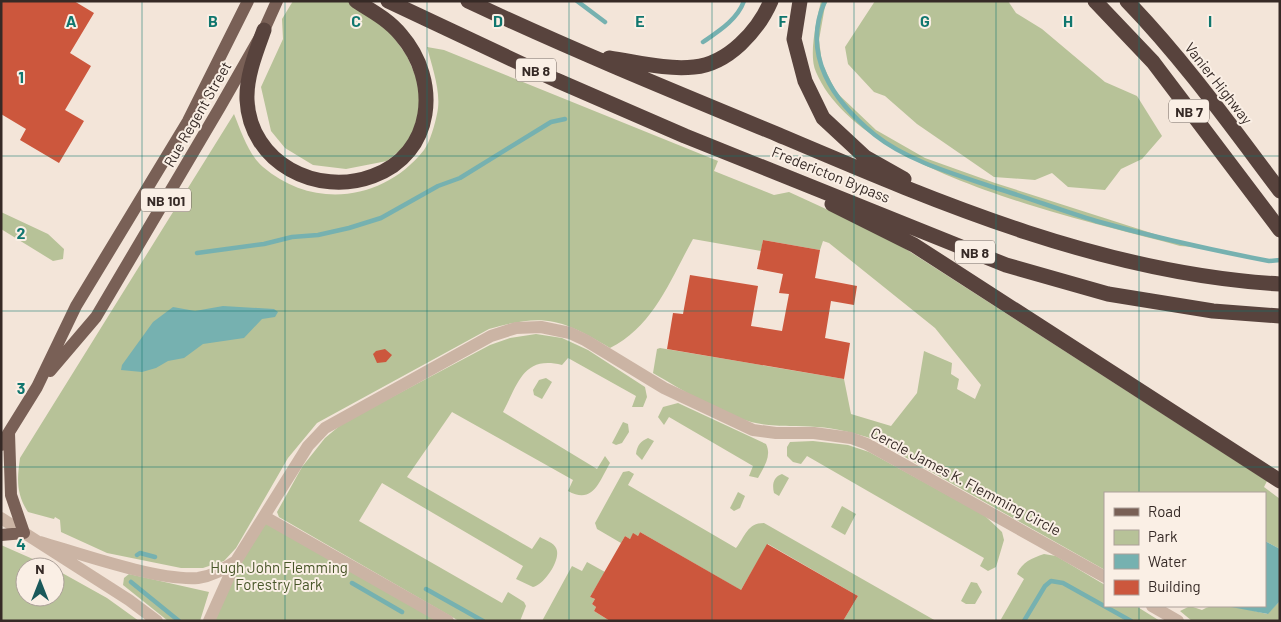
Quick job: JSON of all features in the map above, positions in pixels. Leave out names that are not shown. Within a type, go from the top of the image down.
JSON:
[{"type":"highway","points":[[264,30],[255,57],[247,98],[252,124],[262,146],[297,175],[326,182],[352,182],[373,176],[391,167],[417,139],[426,112],[427,85],[417,59],[401,34],[377,14],[356,1]]},
{"type":"highway","name":"Fredericton Bypass","points":[[388,1],[556,80],[685,136],[1006,265],[1108,294],[1213,311],[1280,316]]},
{"type":"highway","name":"Fredericton Bypass","points":[[468,1],[583,53],[958,209],[1090,252],[1150,267],[1221,279],[1280,284]]},
{"type":"highway","points":[[583,53],[662,67],[696,67],[720,59],[739,46],[754,30],[771,1]]},
{"type":"highway","points":[[800,1],[794,39],[805,81],[823,118],[865,157],[958,209]]},
{"type":"highway","name":"NB 7","points":[[1095,1],[1152,62],[1278,228]]},
{"type":"highway","name":"Vanier Highway","points":[[1127,1],[1151,26],[1202,88],[1280,191]]},
{"type":"highway","points":[[685,136],[855,214],[914,245],[1280,481]]},
{"type":"main road","name":"Rue Regent Street","points":[[1,445],[37,386],[76,306],[188,121],[248,1]]},
{"type":"main road","name":"Rue Regent Street","points":[[37,386],[96,318],[264,30],[277,1]]},
{"type":"main road","points":[[1,534],[24,533],[11,495],[9,433]]},
{"type":"street","name":"Cercle James K. Flemming Circle","points":[[209,621],[236,561],[308,446],[325,428],[491,336],[516,328],[541,327],[570,333],[585,340],[664,388],[753,430],[776,433],[814,433],[850,438],[867,444],[1104,576]]},
{"type":"street","points":[[264,517],[448,621]]},
{"type":"street","name":"Cercle James K. Flemming Circle","points":[[1,518],[129,600],[157,621]]},
{"type":"street","name":"Cercle James K. Flemming Circle","points":[[40,542],[128,567],[180,578],[198,578],[216,574],[236,561]]},
{"type":"street","points":[[1155,607],[1178,621]]},
{"type":"green space","points":[[293,1],[350,1],[390,32],[407,56],[419,84],[420,107],[414,129],[405,146],[387,161],[346,169],[313,165],[285,148],[271,131],[261,87],[283,39],[282,19]]},
{"type":"green space","points":[[821,1],[828,1],[825,6],[819,40],[822,63],[836,92],[876,130],[925,158],[995,183],[1195,247],[1180,246],[1088,222],[977,187],[924,165],[877,138],[840,108],[816,72],[813,47]]},
{"type":"green space","points":[[875,1],[1008,1],[1016,13],[1042,29],[1105,82],[1137,96],[1162,136],[1142,159],[1121,169],[1105,190],[1068,187],[1052,173],[1035,180],[994,177],[917,124],[885,96],[874,92],[848,64],[845,47]]},
{"type":"green space","points":[[427,47],[444,50],[718,161],[714,171],[774,195],[789,192],[887,237],[1267,481],[1264,487],[1280,499],[1280,549],[1266,542],[1266,492],[1104,492],[1104,569],[873,439],[831,428],[773,425],[748,421],[712,406],[653,373],[657,349],[660,348],[844,379],[851,414],[891,426],[917,393],[924,351],[952,363],[951,374],[959,379],[957,389],[975,399],[981,385],[935,328],[829,243],[823,241],[820,250],[763,240],[761,251],[693,239],[650,315],[625,339],[610,348],[565,325],[552,322],[539,320],[525,321],[489,329],[317,423],[288,458],[236,548],[224,561],[203,568],[181,568],[107,553],[61,532],[60,520],[55,517],[54,519],[28,512],[19,493],[18,473],[20,458],[234,114],[253,156],[263,167],[283,181],[304,190],[325,194],[347,194],[369,189],[389,180],[408,167],[424,150],[434,128],[437,114],[436,80]]},
{"type":"green space","points":[[1,212],[48,234],[64,249],[63,259],[53,261],[1,229]]},
{"type":"green space","points":[[536,334],[562,338],[588,350],[645,387],[647,397],[643,407],[632,407],[636,396],[568,358],[562,365],[538,364],[530,368],[513,391],[503,412],[597,469],[605,456],[610,463],[594,489],[584,495],[577,495],[568,491],[573,480],[452,412],[407,477],[532,549],[540,537],[549,542],[556,548],[557,553],[554,565],[547,577],[533,587],[516,579],[523,566],[382,483],[359,521],[502,603],[508,592],[524,602],[526,606],[520,621],[459,621],[279,517],[277,512],[302,467],[325,438],[343,423],[490,345],[510,338]]},
{"type":"green space","points":[[546,378],[552,382],[542,399],[534,395],[533,390],[539,380]]},
{"type":"green space","points":[[678,403],[766,444],[768,457],[758,478],[749,476],[753,466],[669,417],[664,425],[658,417],[663,407]]},
{"type":"green space","points":[[623,422],[628,424],[629,432],[622,443],[616,445],[612,443]]},
{"type":"green space","points":[[648,438],[654,441],[642,460],[636,454],[637,448],[643,440]]},
{"type":"green space","points":[[813,441],[848,445],[869,452],[984,515],[1002,532],[1004,540],[996,567],[988,571],[980,566],[984,558],[807,456],[801,464],[793,462],[787,456],[787,447],[790,442]]},
{"type":"green space","points":[[629,471],[634,474],[628,485],[736,548],[750,528],[764,523],[936,621],[843,621],[858,596],[768,544],[738,595],[737,588],[640,532],[638,536],[633,534],[630,539],[625,536],[621,543],[597,529],[595,523],[623,472]]},
{"type":"green space","points":[[782,474],[789,478],[779,496],[774,493],[773,484],[775,479]]},
{"type":"green space","points":[[738,492],[745,496],[740,508],[734,511],[730,508]]},
{"type":"green space","points":[[842,506],[856,514],[845,535],[831,527]]},
{"type":"green space","name":"Hugh John Flemming Forestry Park","points":[[265,517],[448,621],[209,621]]},
{"type":"green space","points":[[1,545],[28,557],[15,557],[15,607],[65,607],[65,575],[107,598],[139,621],[1,621]]},
{"type":"green space","points":[[1044,554],[1056,556],[1104,584],[1104,607],[1138,607],[1160,621],[1000,621],[1024,579],[1017,574],[1019,570],[1035,557]]},
{"type":"green space","points":[[587,562],[605,572],[590,597],[595,599],[592,604],[596,607],[594,611],[610,621],[542,621],[572,566],[582,571]]},
{"type":"green space","points":[[129,574],[209,592],[200,621],[168,621],[123,585],[124,578]]},
{"type":"green space","points":[[971,582],[977,583],[982,592],[975,604],[966,604],[961,601]]},
{"type":"green space","points":[[1280,601],[1280,621],[1192,621],[1180,611],[1188,607],[1202,610],[1209,607],[1237,607],[1267,614]]},
{"type":"water","points":[[223,306],[274,309],[278,312],[275,317],[262,319],[244,338],[203,344],[184,358],[168,361],[156,368],[142,372],[121,370],[122,365],[153,322],[173,307],[195,311]]},
{"type":"water","points":[[1266,542],[1280,549],[1280,601],[1268,614],[1231,607],[1266,607]]},
{"type":"building","points":[[1,1],[74,1],[94,13],[70,53],[91,66],[65,110],[84,121],[59,163],[20,140],[26,129],[1,114]]},
{"type":"building","points":[[763,240],[820,250],[815,278],[857,286],[854,305],[831,301],[825,338],[850,343],[844,379],[667,349],[673,313],[683,314],[690,275],[758,286],[751,326],[782,331],[789,294],[779,293],[783,274],[757,269]]},
{"type":"building","points":[[385,349],[392,355],[386,362],[377,363],[373,354],[376,351]]},
{"type":"building","points":[[640,532],[741,590],[767,544],[858,596],[843,621],[610,621],[594,611],[596,607],[592,604],[595,599],[590,597],[625,536],[630,539],[633,533],[638,536]]},
{"type":"waterway","points":[[577,1],[605,22]]},
{"type":"waterway","points":[[703,42],[732,19],[744,1]]},
{"type":"waterway","points":[[825,1],[819,21],[817,40],[819,58],[825,76],[834,92],[860,122],[875,135],[903,153],[951,173],[1096,221],[1160,238],[1226,252],[1269,261],[1280,260]]},
{"type":"waterway","points":[[197,253],[264,244],[292,237],[318,235],[381,218],[438,186],[460,178],[551,122],[565,119]]},
{"type":"waterway","points":[[137,555],[140,553],[155,557]]},
{"type":"waterway","points":[[1024,621],[1045,586],[1051,581],[1063,583],[1104,606]]},
{"type":"waterway","points":[[131,582],[179,621]]},
{"type":"waterway","points":[[352,583],[402,612]]},
{"type":"waterway","points":[[426,589],[483,621]]},
{"type":"waterway","points":[[1106,607],[1131,621]]}]
